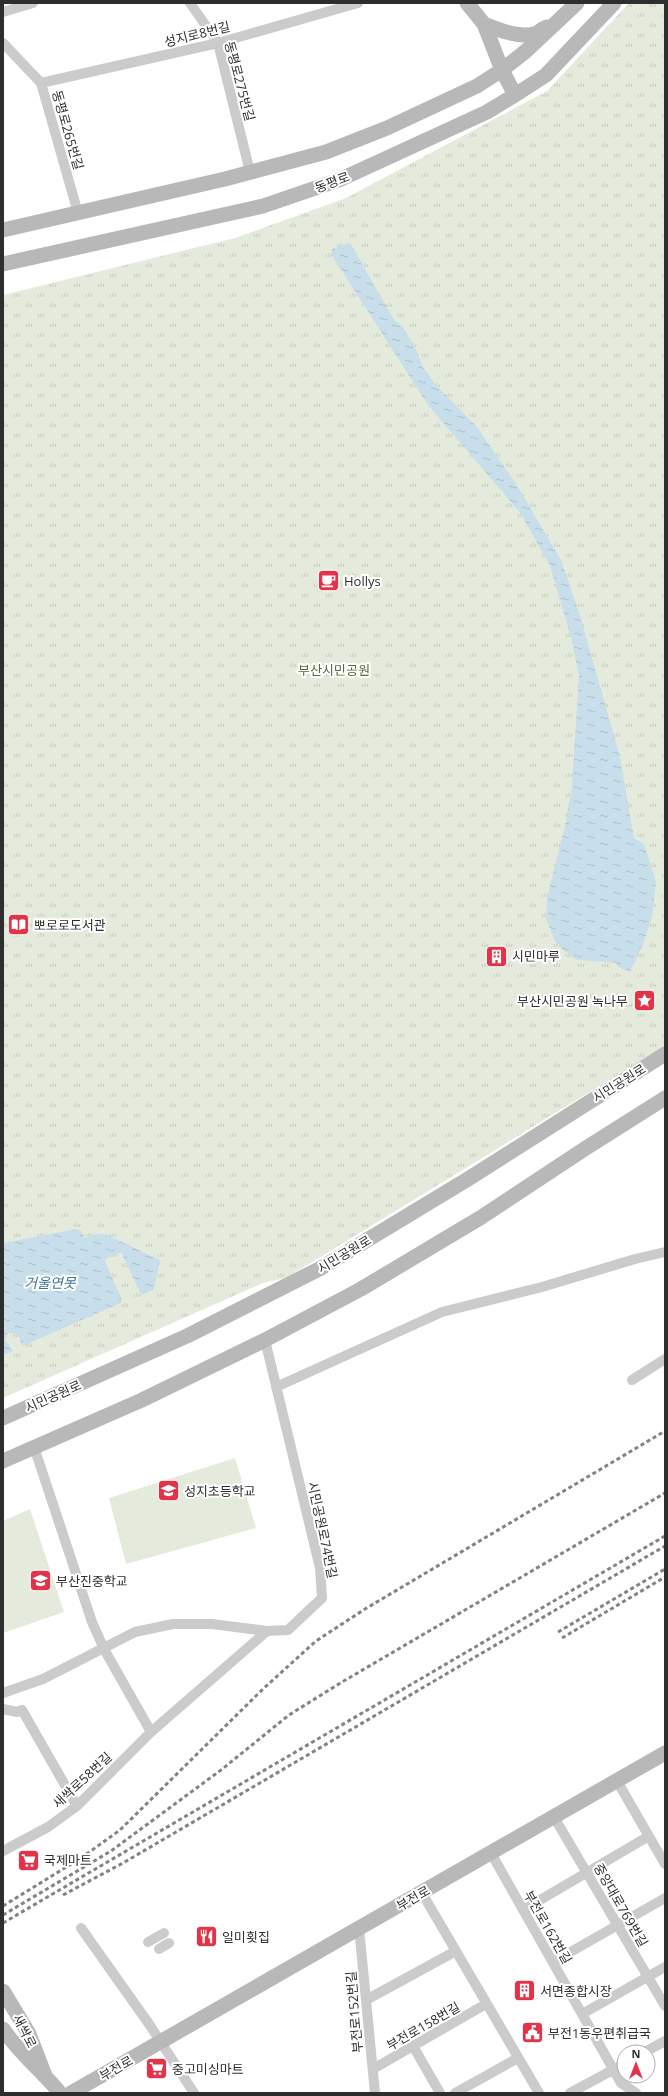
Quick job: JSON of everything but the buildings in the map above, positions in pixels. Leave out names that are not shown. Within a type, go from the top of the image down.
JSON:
[{"type":"main road","points":[[467,3],[484,24],[502,70],[515,95]]},
{"type":"main road","points":[[3,230],[78,214],[333,150],[387,128],[477,86],[502,70],[556,24],[577,3]]},
{"type":"main road","name":"동평로","points":[[3,264],[257,207],[298,195],[339,180],[487,112],[515,95],[546,75],[614,3]]},
{"type":"main road","points":[[484,24],[496,29],[524,35],[536,33],[544,28],[556,24]]},
{"type":"main road","name":"시민공원로","points":[[3,1418],[187,1336],[321,1268],[468,1179],[665,1055]]},
{"type":"main road","points":[[3,1460],[142,1400],[265,1340],[361,1288],[480,1218],[665,1098]]},
{"type":"main road","points":[[628,1122],[665,1111]]},
{"type":"main road","name":"부전로","points":[[72,2093],[665,1753]]},
{"type":"main road","name":"새싹로","points":[[3,1991],[29,2034],[44,2073]]},
{"type":"main road","name":"새싹로","points":[[3,2029],[14,2045],[44,2073],[60,2093]]},
{"type":"street","points":[[3,12],[32,3]]},
{"type":"street","name":"동평로275번길","points":[[190,3],[218,43],[250,172]]},
{"type":"street","name":"성지로8번길","points":[[41,83],[218,43],[358,3]]},
{"type":"street","name":"동평로265번길","points":[[3,43],[41,83],[78,214]]},
{"type":"street","points":[[276,1387],[442,1312],[542,1287],[635,1259],[665,1252]]},
{"type":"street","name":"시민공원로74번길","points":[[3,1693],[43,1679],[135,1632],[173,1624],[212,1624],[268,1631],[288,1630],[322,1598],[320,1568],[265,1340]]},
{"type":"street","points":[[632,1380],[665,1359]]},
{"type":"street","points":[[34,1447],[92,1622],[104,1649],[151,1732]]},
{"type":"street","name":"새싹로58번길","points":[[3,1851],[48,1827],[76,1806],[151,1732],[268,1631]]},
{"type":"street","points":[[3,1709],[17,1712],[22,1710],[76,1806]]},
{"type":"street","points":[[617,1781],[665,1864]]},
{"type":"street","name":"중앙대로769번길","points":[[554,1817],[665,2006]]},
{"type":"street","points":[[523,1910],[649,1836]]},
{"type":"street","name":"부전로162번길","points":[[491,1853],[621,2083],[636,2093]]},
{"type":"street","points":[[422,1893],[539,2093]]},
{"type":"street","points":[[553,1962],[665,1898]]},
{"type":"street","points":[[81,1928],[194,2093]]},
{"type":"street","name":"부전로152번길","points":[[360,1928],[375,2093]]},
{"type":"street","points":[[148,1942],[164,1933]]},
{"type":"street","points":[[159,1949],[169,1943]]},
{"type":"street","points":[[366,2000],[456,1951]]},
{"type":"street","points":[[582,2014],[665,1967]]},
{"type":"street","name":"부전로158번길","points":[[373,2069],[486,2004]]},
{"type":"street","points":[[656,2046],[665,2041]]},
{"type":"street","points":[[413,2046],[440,2093]]},
{"type":"street","points":[[455,2093],[518,2058]]},
{"type":"street","points":[[570,2093],[614,2070]]},
{"type":"green space","name":"부산시민공원","points":[[629,3],[665,3],[665,1046],[286,1278],[263,1283],[3,1398],[3,295],[235,238],[346,198],[547,91]]},
{"type":"green space","points":[[235,1458],[256,1528],[126,1564],[109,1498]]},
{"type":"green space","points":[[30,1509],[64,1612],[3,1633],[3,1521]]},
{"type":"water","points":[[348,243],[351,244],[394,320],[402,326],[416,349],[423,367],[435,384],[477,427],[515,482],[561,560],[579,612],[620,757],[634,838],[644,844],[656,882],[652,917],[642,947],[630,972],[618,967],[616,963],[577,960],[563,950],[554,940],[546,918],[547,898],[565,826],[572,785],[579,675],[570,634],[550,566],[521,514],[428,405],[331,254],[332,249]]},
{"type":"water","name":"거울연못","points":[[77,1229],[81,1231],[85,1238],[97,1234],[107,1235],[160,1260],[154,1290],[141,1295],[122,1254],[119,1253],[107,1258],[105,1261],[122,1300],[121,1303],[22,1346],[18,1334],[8,1333],[5,1340],[13,1351],[3,1355],[3,1243]]},
{"type":"railway","points":[[3,1906],[81,1858],[120,1830],[264,1688],[316,1641],[365,1609],[665,1431]]},
{"type":"railway","points":[[3,1915],[111,1851],[221,1770],[289,1715],[342,1682],[665,1493]]},
{"type":"railway","points":[[3,1923],[665,1536]]},
{"type":"railway","points":[[63,1895],[123,1863],[665,1546]]},
{"type":"railway","points":[[558,1632],[665,1569]]},
{"type":"railway","points":[[562,1638],[665,1577]]},
{"type":"place","name":"Hollys","points":[[328,581]]},
{"type":"place","name":"뽀로로도서관","points":[[19,925]]},
{"type":"place","name":"시민마루","points":[[497,956]]},
{"type":"place","name":"부산시민공원 녹나무","points":[[644,1001]]},
{"type":"place","name":"성지초등학교","points":[[168,1491]]},
{"type":"place","name":"부산진중학교","points":[[41,1581]]},
{"type":"place","name":"국제마트","points":[[29,1860]]},
{"type":"place","name":"일미횟집","points":[[207,1937]]},
{"type":"place","name":"서면종합시장","points":[[524,1991]]},
{"type":"place","name":"부전1동우편취급국","points":[[532,2033]]},
{"type":"place","name":"중고미싱마트","points":[[157,2069]]}]
